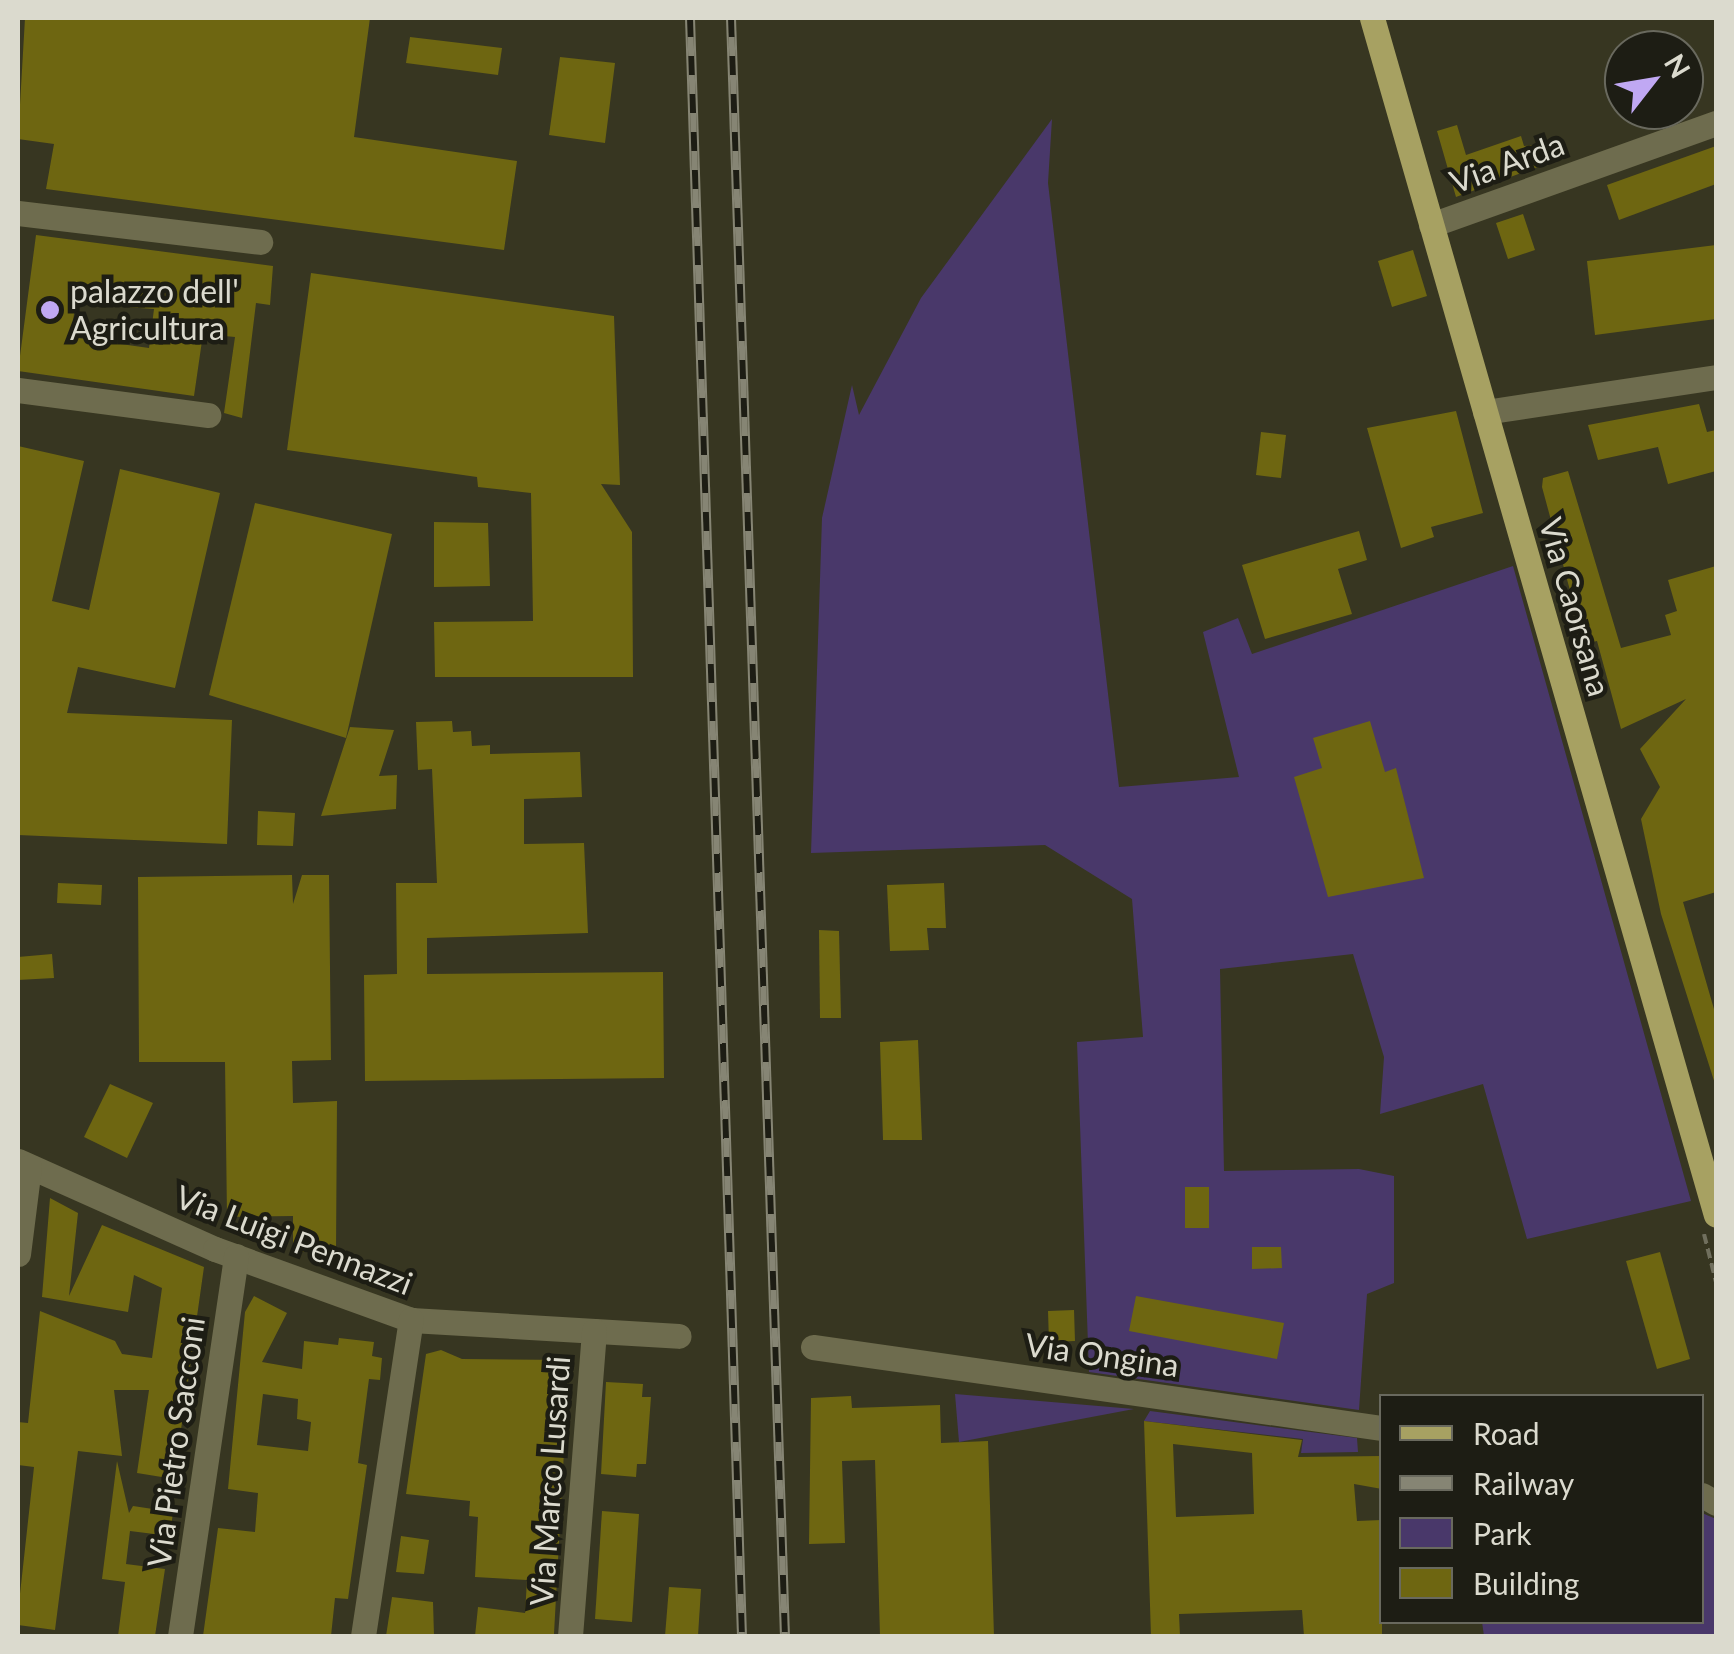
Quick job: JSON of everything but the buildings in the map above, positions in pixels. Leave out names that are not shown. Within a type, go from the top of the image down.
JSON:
[{"type":"main road","name":"Via Caorsana","points":[[1372,18],[1716,1215]]},
{"type":"street","name":"Via Arda","points":[[1432,225],[1716,123]]},
{"type":"street","points":[[18,214],[260,242]]},
{"type":"street","points":[[1485,412],[1716,377]]},
{"type":"street","points":[[18,390],[208,415]]},
{"type":"street","points":[[18,1254],[24,1164]]},
{"type":"street","name":"Via Luigi Pennazzi","points":[[24,1164],[236,1256],[411,1320],[679,1336]]},
{"type":"street","name":"Via Pietro Sacconi","points":[[180,1636],[236,1256]]},
{"type":"street","points":[[362,1636],[411,1320]]},
{"type":"street","name":"Via Marco Lusardi","points":[[570,1636],[594,1331]]},
{"type":"street","name":"Via Ongina","points":[[813,1348],[1379,1428]]},
{"type":"green space","points":[[1052,119],[1048,183],[1119,787],[1239,777],[1203,632],[1238,618],[1252,654],[1513,566],[1691,1201],[1527,1239],[1483,1084],[1380,1114],[1384,1057],[1353,954],[1220,969],[1224,1171],[1359,1169],[1394,1176],[1394,1283],[1367,1294],[1359,1410],[1089,1372],[1077,1042],[1143,1037],[1132,899],[1045,845],[811,853],[822,518],[852,385],[859,415],[921,298]]},
{"type":"green space","points":[[955,1394],[1134,1409],[959,1442]]},
{"type":"green space","points":[[1150,1411],[1357,1438],[1358,1452],[1301,1453],[1303,1439],[1144,1421]]},
{"type":"green space","points":[[1704,1514],[1716,1519],[1716,1636],[1484,1636],[1482,1624],[1704,1624]]},
{"type":"railway","points":[[690,18],[742,1636]]},
{"type":"railway","points":[[731,18],[785,1636]]},
{"type":"place","name":"palazzo dell' Agricultura","points":[[50,310]]}]
